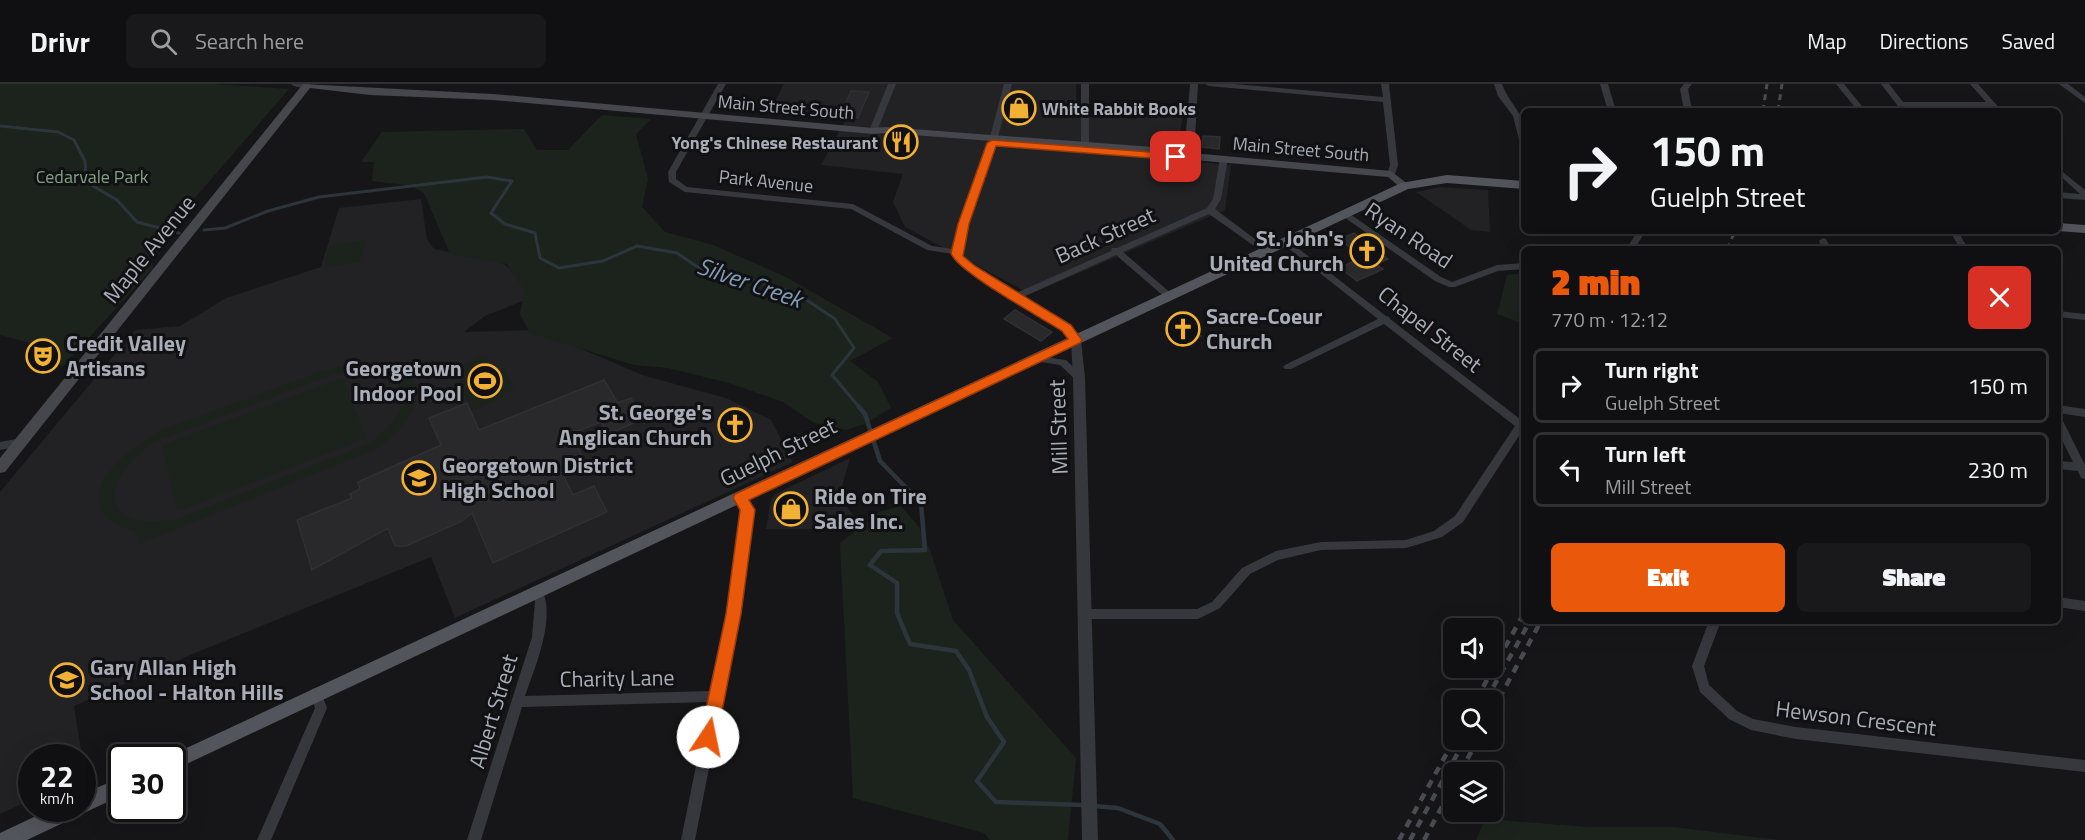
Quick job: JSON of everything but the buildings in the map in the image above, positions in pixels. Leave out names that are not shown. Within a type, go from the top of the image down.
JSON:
[{"type":"main road","name":"Main Street South","points":[[308,84],[340,89],[410,94],[493,97],[873,131],[884,135],[993,140],[1176,157],[1224,158],[1391,174],[1405,186]]},
{"type":"main road","name":"Maple Avenue","points":[[0,468],[308,84]]},
{"type":"main road","name":"Guelph Street","points":[[186,755],[316,693],[538,593],[848,445],[1405,186],[1447,179],[1521,184]]},
{"type":"main road","points":[[2061,227],[2085,229]]},
{"type":"main road","points":[[7,840],[45,822]]},
{"type":"street","name":"Main Street South","points":[[295,84],[308,84]]},
{"type":"street","name":"Park Avenue","points":[[722,84],[672,172],[672,180],[686,189],[853,207],[930,248],[957,252]]},
{"type":"street","points":[[873,131],[892,84]]},
{"type":"street","points":[[1008,84],[993,140],[971,199],[957,252],[958,258],[971,269],[1067,328],[1076,340]]},
{"type":"street","points":[[1085,84],[1085,148]]},
{"type":"street","points":[[1189,156],[1194,84]]},
{"type":"street","points":[[1209,84],[1264,87],[1387,100]]},
{"type":"street","points":[[1385,84],[1394,165],[1391,174]]},
{"type":"street","points":[[1498,84],[1502,96],[1520,116]]},
{"type":"street","points":[[1604,84],[1611,108]]},
{"type":"street","points":[[1687,108],[1684,89],[1688,84]]},
{"type":"street","points":[[1840,84],[1860,108]]},
{"type":"street","points":[[1885,84],[1903,108],[1991,104]]},
{"type":"street","points":[[1974,84],[1995,108]]},
{"type":"street","points":[[2063,84],[2085,101]]},
{"type":"street","points":[[1224,158],[1217,199],[1210,210],[1267,251]]},
{"type":"street","points":[[2061,173],[2085,195]]},
{"type":"street","points":[[2061,195],[2085,195]]},
{"type":"street","name":"Back Street","points":[[1017,296],[1115,250],[1210,210]]},
{"type":"street","name":"Ryan Road","points":[[1347,214],[1438,279],[1452,285],[1497,268],[1521,266]]},
{"type":"street","name":"Chapel Street","points":[[1286,242],[1445,367],[1521,421]]},
{"type":"street","points":[[1115,250],[1170,297]]},
{"type":"street","points":[[2061,314],[2085,317]]},
{"type":"street","points":[[1288,367],[1386,319]]},
{"type":"street","name":"Mill Street","points":[[1076,340],[1079,378],[1090,840]]},
{"type":"street","points":[[1037,359],[1063,362],[1079,378]]},
{"type":"street","points":[[2061,410],[2085,413]]},
{"type":"street","points":[[1085,614],[1198,614],[1216,605],[1246,571],[1276,556],[1321,546],[1406,544],[1438,534],[1459,519],[1521,425]]},
{"type":"street","points":[[2061,428],[2082,471]]},
{"type":"street","points":[[0,446],[21,442]]},
{"type":"street","points":[[2061,466],[2082,471]]},
{"type":"street","points":[[688,840],[733,614],[748,510],[740,498]]},
{"type":"street","name":"Albert Street","points":[[474,840],[538,637],[541,601],[538,593]]},
{"type":"street","points":[[2061,602],[2085,606]]},
{"type":"street","name":"Hewson Crescent","points":[[1714,624],[1698,666],[1704,688],[1733,715],[1751,724],[1796,733],[2085,766]]},
{"type":"street","points":[[264,840],[321,708],[316,693]]},
{"type":"street","name":"Charity Lane","points":[[518,702],[717,696]]},
{"type":"shaded area","points":[[784,84],[1076,84],[1077,115],[1137,119],[1136,105],[1184,108],[1176,160],[1231,165],[1225,210],[1030,294],[905,227],[893,202],[903,174],[821,165],[845,121],[768,115]]},
{"type":"shaded area","points":[[1439,187],[1488,190],[1490,232],[1471,230],[1416,192]]},
{"type":"shaded area","name":"Georgetown District High School","points":[[421,199],[427,239],[434,249],[500,261],[529,284],[525,300],[485,316],[464,332],[538,330],[642,375],[726,398],[771,420],[793,462],[455,618],[431,557],[195,653],[74,706],[80,744],[18,744],[18,806],[0,814],[0,492],[135,330],[180,326],[226,298],[321,267],[339,208]]},
{"type":"shaded area","points":[[850,458],[839,497],[854,516],[831,529],[766,529],[771,499],[775,494]]},
{"type":"green space","name":"Cedarvale Park","points":[[0,84],[213,84],[289,89],[150,250],[153,268],[62,367],[41,346],[0,335]]},
{"type":"green space","points":[[602,115],[651,119],[636,134],[648,179],[642,207],[665,232],[713,245],[784,276],[893,338],[850,361],[878,382],[891,408],[865,424],[846,430],[814,423],[783,402],[729,383],[668,368],[634,365],[530,333],[520,314],[525,291],[507,264],[450,254],[424,193],[408,185],[372,181],[374,162],[361,162],[382,132],[524,129],[537,150],[568,150]]},
{"type":"green space","points":[[366,240],[360,262],[324,267],[330,245]]},
{"type":"green space","points":[[1521,273],[1521,323],[1497,314],[1507,275]]},
{"type":"green space","name":"Georgetown Indoor Pool","points":[[486,356],[494,372],[504,368],[515,390],[471,411],[453,368]]},
{"type":"green space","points":[[360,362],[385,364],[403,371],[413,381],[416,393],[413,407],[405,422],[392,437],[374,450],[139,544],[137,532],[112,522],[100,509],[98,494],[105,478],[118,462],[152,436],[169,427],[322,371]],"holes":[[[367,371],[385,375],[397,382],[402,391],[402,402],[390,424],[368,444],[177,519],[151,521],[132,518],[120,511],[115,500],[116,486],[123,472],[136,457],[155,442],[331,375]]]},
{"type":"green space","points":[[343,378],[366,438],[177,512],[162,445]]},
{"type":"green space","points":[[901,506],[919,527],[930,550],[953,620],[1076,758],[1068,840],[990,840],[984,833],[853,798],[840,543],[879,512]]},
{"type":"green space","points":[[1503,820],[1588,827],[1673,827],[1779,840],[1476,840],[1484,822]]},
{"type":"waterway","name":"Silver Creek","points":[[0,126],[58,132],[74,140],[85,161],[86,178],[93,186],[117,200],[137,222],[179,233]]},
{"type":"waterway","name":"Silver Creek","points":[[204,230],[225,228],[268,211],[319,197],[487,177],[512,181],[491,213],[505,224],[535,233],[540,258],[559,268],[603,261],[637,246],[677,253],[705,272],[751,279],[798,294],[835,319],[854,348],[832,375],[860,408]]},
{"type":"waterway","name":"Silver Creek","points":[[859,407],[865,414],[880,461],[921,503],[925,550],[881,551],[870,565],[897,583],[897,613],[910,644],[956,651],[969,670],[987,717],[1004,742],[977,781],[996,802],[1084,805]]},
{"type":"waterway","name":"Silver Creek","points":[[1094,806],[1118,808],[1160,824],[1173,840]]},
{"type":"railway","points":[[1763,108],[1767,84]]},
{"type":"railway","points":[[1778,108],[1782,84]]},
{"type":"railway","points":[[1728,246],[1734,234]]},
{"type":"railway","points":[[1482,690],[1521,618]]},
{"type":"railway","points":[[1492,690],[1528,624]]},
{"type":"railway","points":[[1503,692],[1539,624]]},
{"type":"railway","points":[[1399,840],[1448,750]]},
{"type":"railway","points":[[1410,840],[1460,750]]},
{"type":"railway","points":[[1466,762],[1472,750]]},
{"type":"railway","points":[[1424,840],[1443,805]]},
{"type":"place","name":"White Rabbit Books","points":[[1019,108]]},
{"type":"place","name":"Yong's Chinese Restaurant","points":[[901,142]]},
{"type":"place","name":"St. John's United Church","points":[[1367,251]]},
{"type":"place","name":"Sacre-Coeur Church","points":[[1183,329]]},
{"type":"place","name":"Credit Valley Artisans","points":[[43,356]]},
{"type":"place","name":"Georgetown Indoor Pool","points":[[485,381]]},
{"type":"place","name":"St. George's Anglican Church","points":[[735,425]]},
{"type":"place","name":"Georgetown District High School","points":[[419,478]]},
{"type":"place","name":"Ride on Tire Sales Inc.","points":[[791,509]]},
{"type":"place","name":"Gary Allan High School - Halton Hills","points":[[67,680]]},
{"type":"route","points":[[708,737],[733,614],[748,510],[740,498],[848,445],[1076,340],[1067,328],[971,269],[958,258],[963,224],[992,143],[1176,157]]}]
